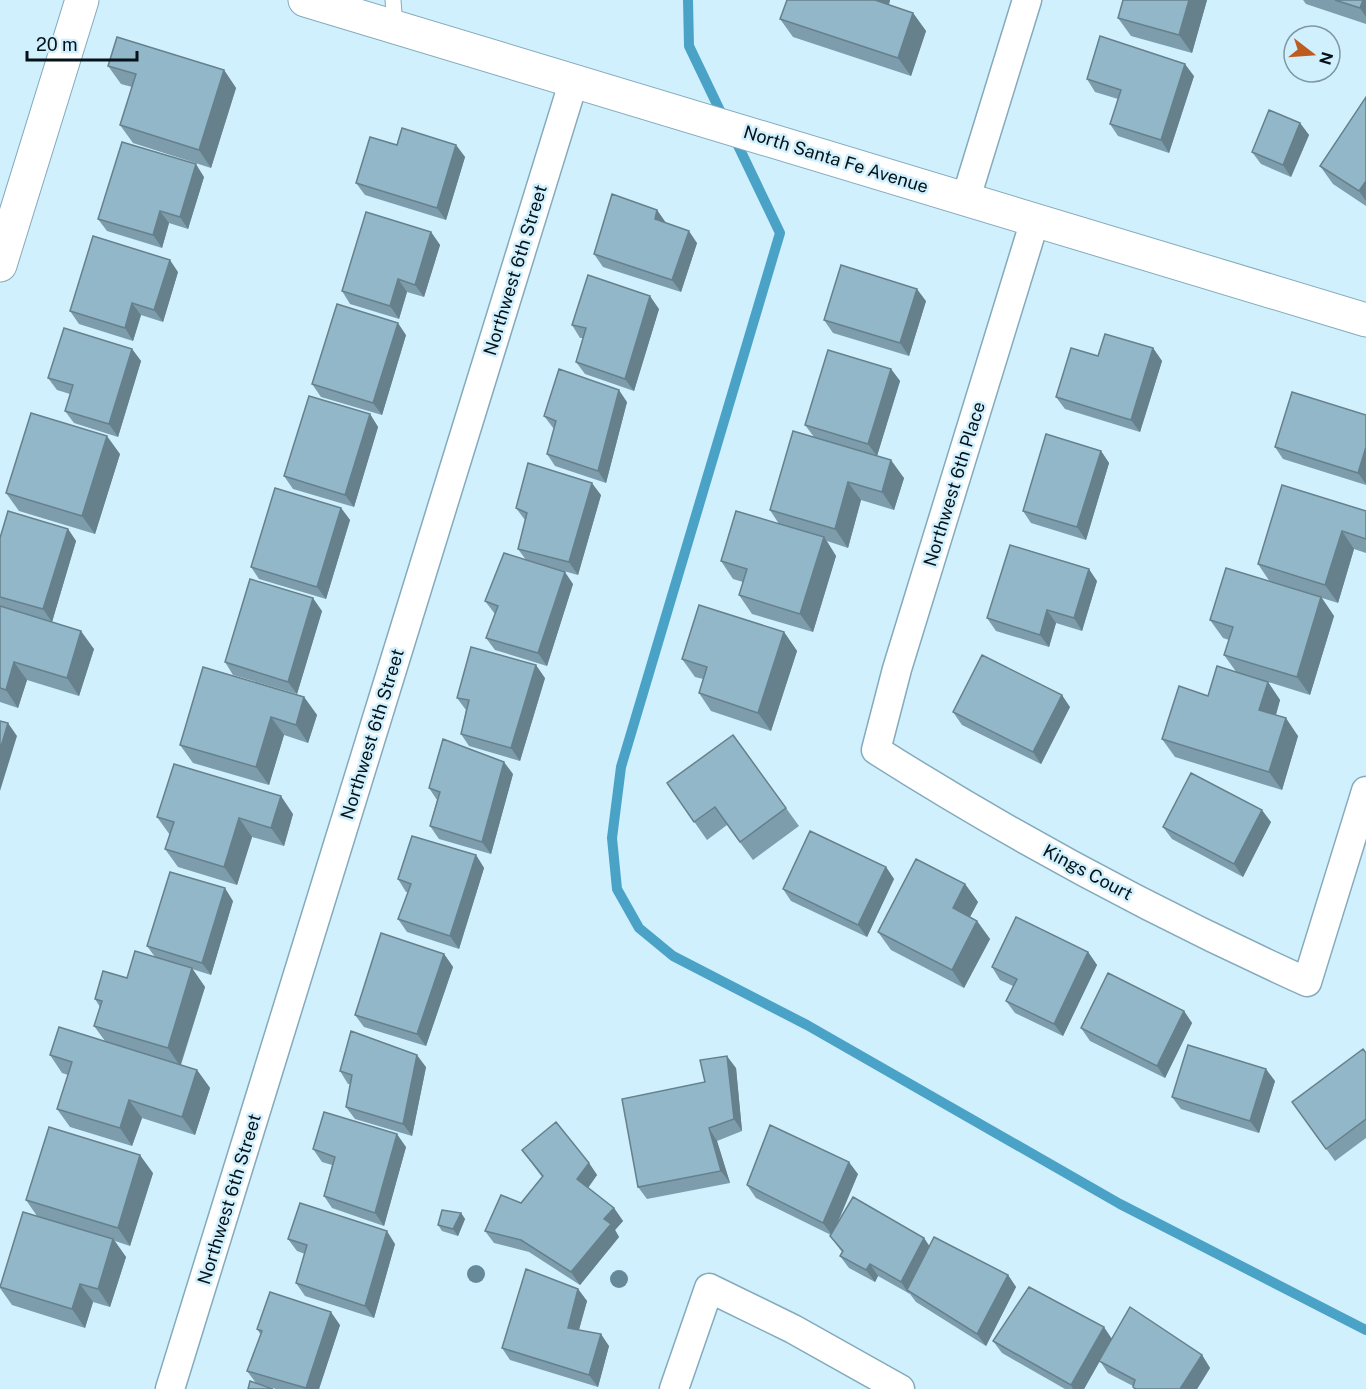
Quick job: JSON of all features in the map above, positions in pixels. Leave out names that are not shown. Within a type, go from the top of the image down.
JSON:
[{"type":"main road","points":[[0,265],[82,0]]},
{"type":"main road","name":"North Santa Fe Avenue","points":[[305,0],[394,13],[574,80],[1366,320]]},
{"type":"street","points":[[966,198],[1027,0]]},
{"type":"street","name":"Northwest 6th Street","points":[[170,1389],[574,80]]},
{"type":"street","name":"Northwest 6th Place","points":[[876,750],[897,669],[1035,219]]},
{"type":"street","name":"Kings Court","points":[[876,750],[949,797],[1208,936],[1307,981],[1366,791]]},
{"type":"street","points":[[674,1389],[709,1288],[793,1329],[900,1389]]},
{"type":"building","points":[[787,0],[875,0],[913,13],[898,58],[780,19]]},
{"type":"building","points":[[1123,0],[1189,0],[1179,35],[1118,18]]},
{"type":"building","points":[[1335,0],[1363,0],[1360,8]]},
{"type":"building","points":[[1100,36],[1185,64],[1161,140],[1110,124],[1121,90],[1087,79]]},
{"type":"building","points":[[117,37],[224,70],[199,150],[120,125],[136,74],[108,66]]},
{"type":"building","points":[[1366,97],[1366,181],[1359,191],[1320,166]]},
{"type":"building","points":[[1269,110],[1300,123],[1283,165],[1252,152]]},
{"type":"building","points":[[402,128],[456,145],[437,208],[356,183],[370,137],[397,145]]},
{"type":"building","points":[[122,142],[196,164],[180,217],[160,211],[153,235],[98,219]]},
{"type":"building","points":[[612,194],[657,210],[655,219],[689,231],[672,280],[594,254]]},
{"type":"building","points":[[366,212],[431,232],[415,285],[398,279],[390,306],[342,291]]},
{"type":"building","points":[[93,236],[170,260],[154,310],[132,303],[125,328],[70,311]]},
{"type":"building","points":[[841,265],[917,289],[900,343],[824,320]]},
{"type":"building","points":[[588,275],[650,296],[625,379],[576,362],[586,328],[572,325]]},
{"type":"building","points":[[337,304],[398,323],[373,403],[312,384]]},
{"type":"building","points":[[64,328],[132,349],[109,424],[65,411],[73,385],[48,378]]},
{"type":"building","points":[[1105,334],[1153,348],[1131,420],[1056,397],[1071,348],[1098,356]]},
{"type":"building","points":[[828,350],[891,369],[868,444],[805,425]]},
{"type":"building","points":[[559,369],[619,390],[598,471],[547,454],[556,421],[544,416]]},
{"type":"building","points":[[1292,392],[1366,415],[1366,447],[1358,473],[1275,447]]},
{"type":"building","points":[[309,396],[370,414],[345,495],[284,476]]},
{"type":"building","points":[[31,413],[107,436],[82,516],[6,493]]},
{"type":"building","points":[[793,431],[891,460],[882,492],[848,482],[835,529],[770,510]]},
{"type":"building","points":[[1046,434],[1101,451],[1077,527],[1023,511]]},
{"type":"building","points":[[528,463],[592,483],[569,562],[518,549],[527,513],[516,508]]},
{"type":"building","points":[[1282,485],[1366,511],[1366,539],[1342,531],[1325,585],[1258,564]]},
{"type":"building","points":[[275,488],[341,508],[317,587],[251,567]]},
{"type":"building","points":[[8,511],[68,529],[43,609],[0,597],[0,538]]},
{"type":"building","points":[[736,511],[824,537],[800,614],[739,595],[747,569],[721,561]]},
{"type":"building","points":[[1010,545],[1089,569],[1074,618],[1047,610],[1040,635],[987,618]]},
{"type":"building","points":[[504,553],[565,572],[538,653],[486,638],[498,606],[485,601]]},
{"type":"building","points":[[1226,568],[1321,597],[1297,677],[1224,655],[1233,627],[1210,620]]},
{"type":"building","points":[[250,579],[313,598],[288,682],[225,662]]},
{"type":"building","points":[[699,605],[784,632],[758,713],[699,693],[707,667],[682,659]]},
{"type":"building","points":[[0,606],[81,631],[67,678],[14,662],[6,690],[0,688]]},
{"type":"building","points":[[471,647],[536,665],[511,748],[461,734],[469,700],[457,698]]},
{"type":"building","points":[[982,655],[1062,695],[1033,752],[953,712]]},
{"type":"building","points":[[1217,666],[1268,682],[1259,710],[1286,718],[1269,772],[1162,739],[1179,686],[1208,696]]},
{"type":"building","points":[[203,667],[304,697],[296,725],[271,717],[256,767],[180,745]]},
{"type":"building","points":[[0,721],[8,723],[0,750]]},
{"type":"building","points":[[733,735],[786,808],[740,842],[715,807],[694,822],[667,783]]},
{"type":"building","points":[[443,739],[504,762],[482,842],[430,826],[440,792],[429,788]]},
{"type":"building","points":[[174,764],[281,796],[271,828],[239,818],[224,867],[165,849],[174,822],[157,817]]},
{"type":"building","points":[[1191,773],[1262,810],[1234,864],[1163,827]]},
{"type":"building","points":[[810,831],[886,867],[858,925],[783,889]]},
{"type":"building","points":[[412,836],[476,855],[450,936],[398,919],[411,884],[398,879]]},
{"type":"building","points":[[916,859],[965,884],[953,908],[977,921],[952,970],[878,932]]},
{"type":"building","points":[[170,872],[225,888],[202,963],[147,946]]},
{"type":"building","points":[[1016,917],[1088,952],[1054,1024],[1006,1001],[1017,979],[992,967]]},
{"type":"building","points":[[381,933],[444,954],[417,1034],[355,1015]]},
{"type":"building","points":[[135,951],[192,968],[168,1048],[94,1026],[102,1001],[95,999],[103,971],[127,978]]},
{"type":"building","points":[[1108,973],[1184,1011],[1157,1066],[1081,1028]]},
{"type":"building","points":[[59,1027],[197,1070],[182,1117],[129,1100],[120,1128],[57,1109],[72,1062],[50,1055]]},
{"type":"building","points":[[351,1031],[417,1055],[403,1124],[346,1107],[352,1075],[340,1071]]},
{"type":"building","points":[[1188,1045],[1266,1069],[1250,1121],[1172,1097]]},
{"type":"building","points":[[1363,1049],[1366,1053],[1366,1119],[1326,1149],[1292,1102]]},
{"type":"building","points":[[727,1056],[734,1119],[709,1128],[721,1171],[638,1187],[622,1099],[705,1082],[700,1060]]},
{"type":"building","points":[[324,1112],[397,1134],[375,1213],[324,1196],[335,1157],[313,1149]]},
{"type":"building","points":[[556,1122],[589,1163],[577,1179],[614,1208],[604,1219],[611,1224],[571,1272],[521,1240],[485,1231],[501,1195],[521,1203],[543,1176],[522,1150]]},
{"type":"building","points":[[770,1125],[849,1162],[823,1223],[747,1185]]},
{"type":"building","points":[[49,1127],[140,1155],[118,1228],[26,1200]]},
{"type":"building","points":[[853,1197],[924,1238],[901,1282],[870,1264],[866,1270],[840,1256],[843,1251],[830,1236]]},
{"type":"building","points":[[300,1203],[387,1231],[365,1306],[296,1283],[307,1245],[288,1239]]},
{"type":"building","points":[[442,1210],[461,1213],[453,1229],[438,1225]]},
{"type":"building","points":[[23,1212],[113,1239],[98,1289],[80,1284],[72,1309],[0,1287]]},
{"type":"building","points":[[934,1237],[1008,1275],[977,1334],[907,1290]]},
{"type":"building","points":[[526,1269],[578,1289],[568,1328],[601,1334],[589,1375],[502,1348]]},
{"type":"building","points":[[1029,1287],[1104,1327],[1071,1385],[993,1341]]},
{"type":"building","points":[[270,1292],[331,1312],[306,1388],[247,1371],[262,1331],[257,1329]]},
{"type":"building","points":[[1130,1307],[1202,1355],[1180,1389],[1136,1389],[1133,1387],[1135,1380],[1099,1361]]},
{"type":"building","points":[[250,1381],[273,1389],[248,1389]]},
{"type":"waterway","points":[[688,0],[689,46],[724,119]]},
{"type":"waterway","points":[[733,135],[780,233],[621,767],[612,838],[617,889],[639,928],[673,956],[807,1025],[1120,1204],[1366,1330]]}]
